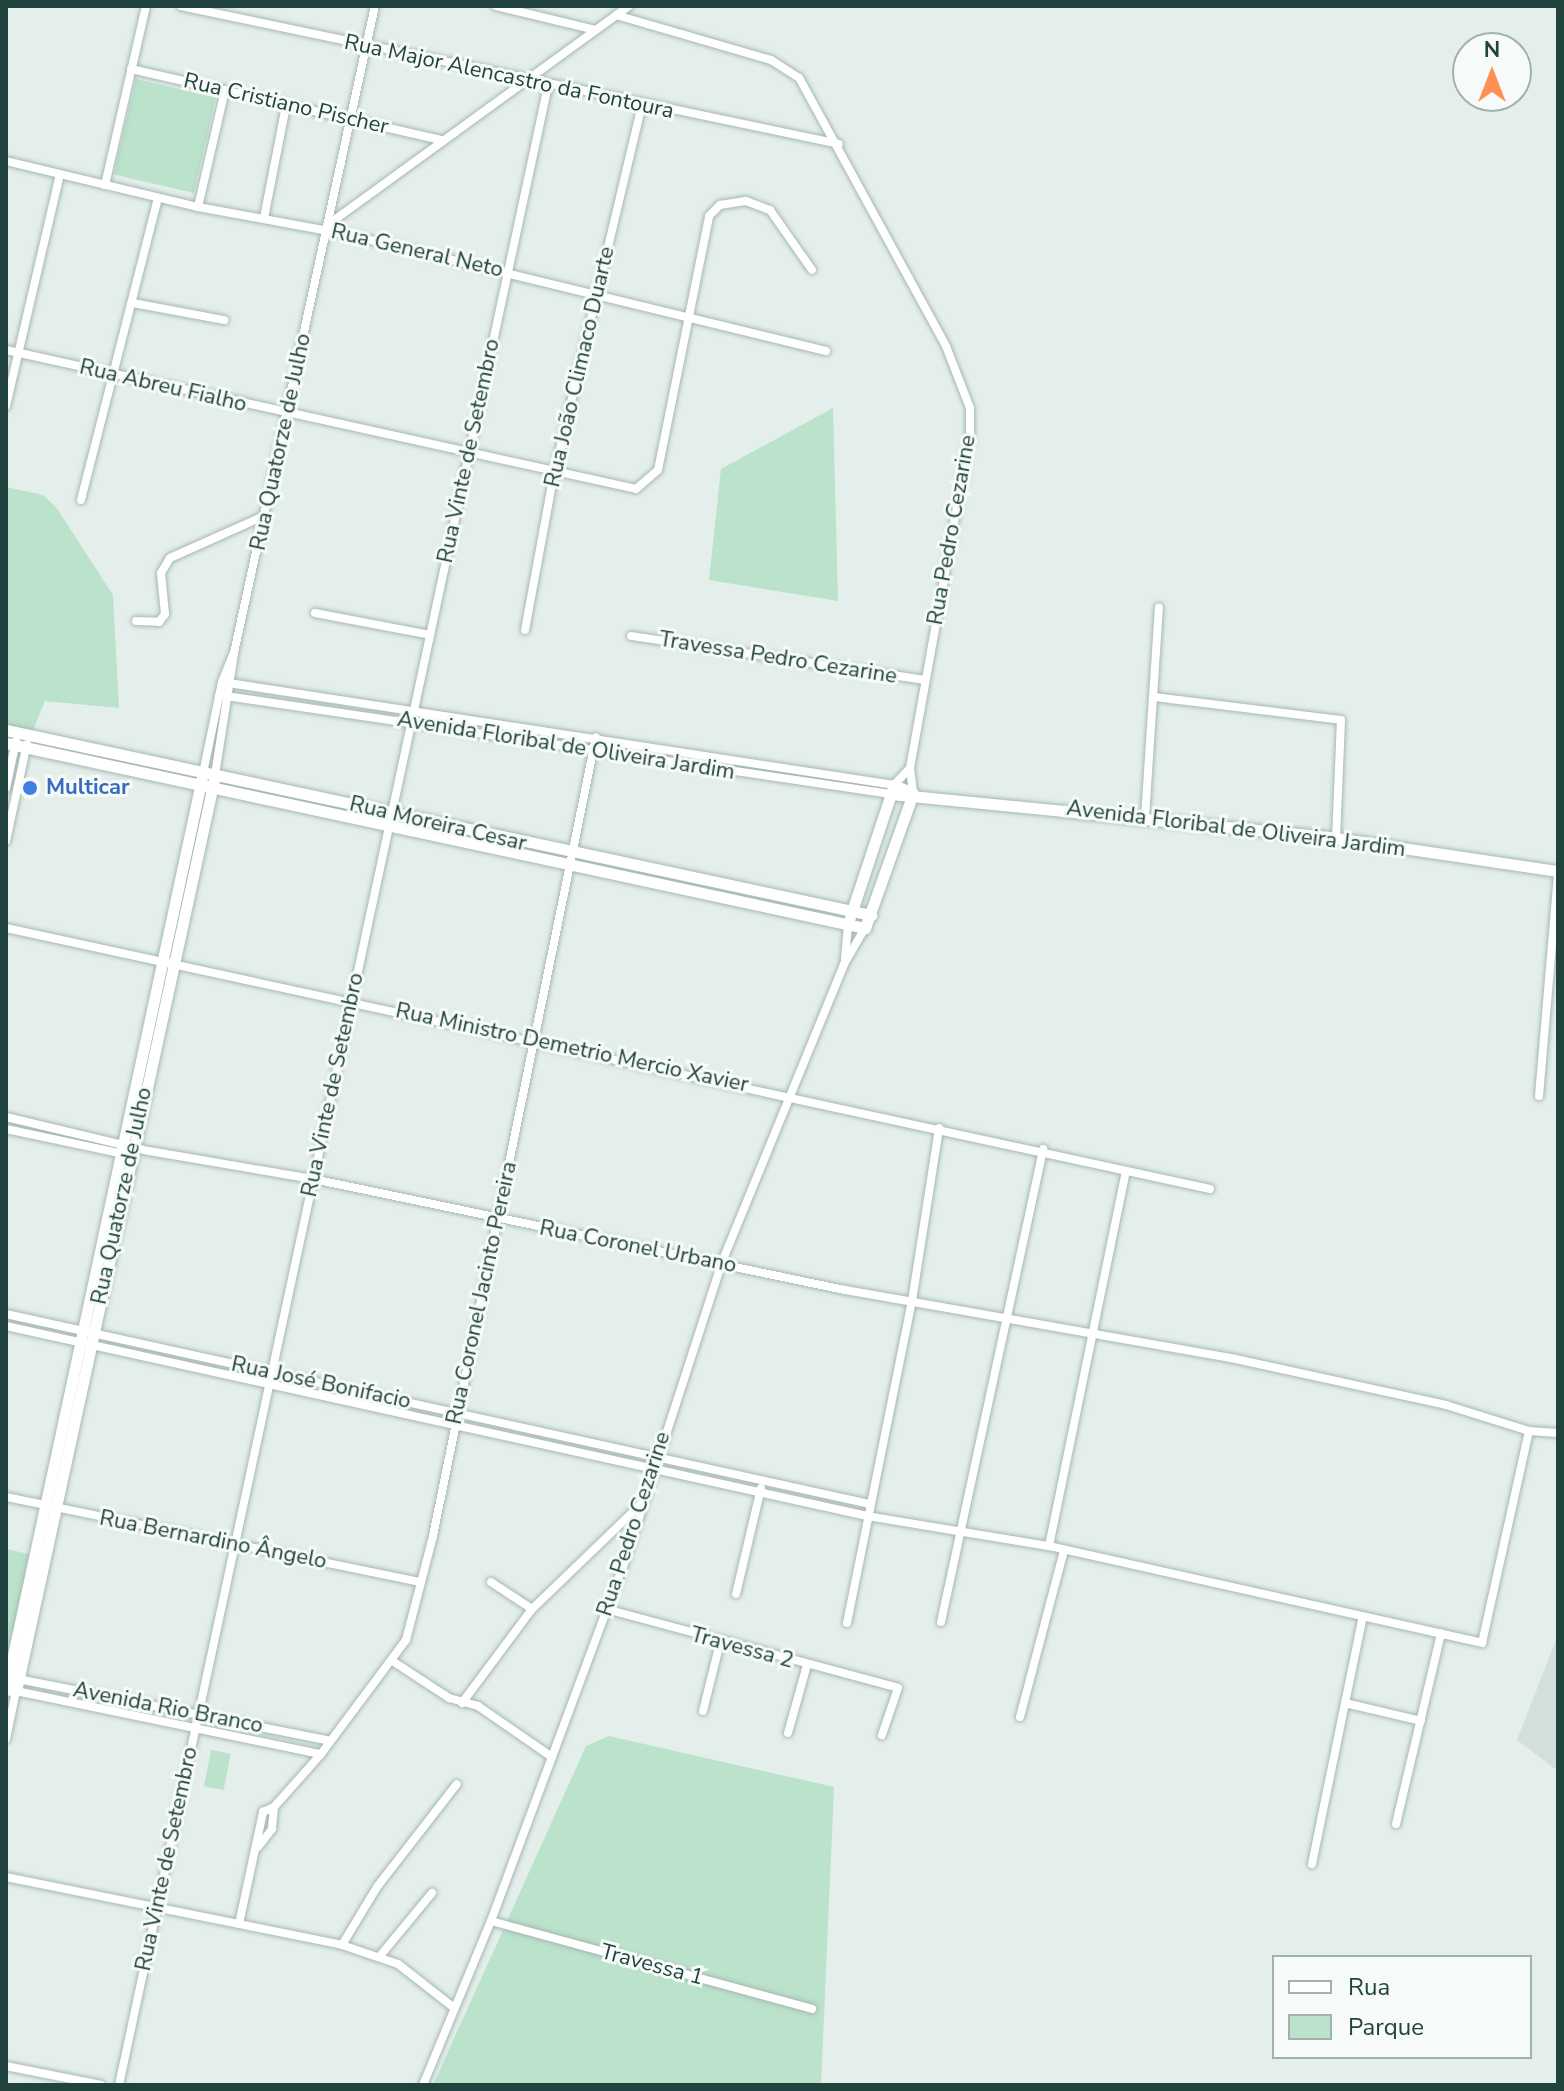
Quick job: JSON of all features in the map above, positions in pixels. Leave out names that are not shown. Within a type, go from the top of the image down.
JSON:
[{"type":"street","points":[[105,185],[146,6]]},
{"type":"street","name":"Rua Major Alencastro da Fontoura","points":[[181,6],[642,106],[839,144]]},
{"type":"street","name":"Rua Quatorze de Julho","points":[[209,774],[209,743],[219,695],[234,653],[266,515],[375,6]]},
{"type":"street","points":[[496,6],[595,30]]},
{"type":"street","points":[[328,227],[522,79],[629,6]]},
{"type":"street","name":"Rua Pedro Cezarine","points":[[616,15],[789,68],[839,144],[946,346],[970,408],[961,502],[910,768],[892,790],[850,917],[844,964]]},
{"type":"street","name":"Rua Cristiano Pischer","points":[[131,69],[441,140]]},
{"type":"street","name":"Rua Vinte de Setembro","points":[[119,2085],[268,1377],[393,813],[467,453],[548,85]]},
{"type":"street","points":[[198,207],[225,90]]},
{"type":"street","points":[[264,218],[286,106]]},
{"type":"street","name":"Rua João Climaco Duarte","points":[[525,630],[554,474],[642,106]]},
{"type":"street","name":"Rua General Neto","points":[[6,161],[198,207],[328,227],[688,315],[750,336],[826,351]]},
{"type":"street","points":[[6,406],[60,174]]},
{"type":"street","points":[[81,500],[158,198]]},
{"type":"street","points":[[688,315],[709,216],[720,205],[746,201],[770,210],[812,270]]},
{"type":"street","points":[[133,303],[224,320]]},
{"type":"street","name":"Rua Abreu Fialho","points":[[6,350],[619,489],[648,484],[658,470],[688,315]]},
{"type":"street","points":[[136,621],[159,622],[165,614],[161,573],[170,558],[266,515]]},
{"type":"street","points":[[1145,817],[1159,607]]},
{"type":"street","points":[[315,613],[430,635]]},
{"type":"street","name":"Travessa Pedro Cezarine","points":[[631,636],[925,680]]},
{"type":"street","name":"Rua Quatorze de Julho","points":[[6,1739],[10,1684],[36,1574],[57,1509],[68,1456],[75,1394],[125,1148],[209,774],[220,746],[233,683],[234,653]]},
{"type":"street","name":"Avenida Floribal de Oliveira Jardim","points":[[222,682],[596,737],[892,790]]},
{"type":"street","name":"Avenida Floribal de Oliveira Jardim","points":[[219,695],[519,737],[594,751],[913,793],[1336,838],[1558,873]]},
{"type":"street","points":[[321,710],[323,696]]},
{"type":"street","points":[[1154,697],[1341,720],[1336,838]]},
{"type":"street","points":[[519,737],[521,725]]},
{"type":"street","name":"Rua Coronel Jacinto Pereira","points":[[239,1924],[258,1847],[257,1825],[263,1812],[274,1807],[321,1754],[394,1662],[406,1640],[536,1040],[596,737]]},
{"type":"street","points":[[6,788],[17,739]]},
{"type":"street","points":[[6,841],[17,739]]},
{"type":"street","name":"Rua Moreira Cesar","points":[[17,739],[209,774],[393,813],[850,917],[865,928]]},
{"type":"street","name":"Rua Moreira Cesar","points":[[17,739],[206,787],[571,867],[850,917],[871,915]]},
{"type":"street","points":[[209,743],[220,746]]},
{"type":"street","points":[[910,768],[913,793]]},
{"type":"street","name":"Rua Pedro Cezarine","points":[[423,2085],[491,1921],[606,1609],[722,1262],[844,964],[871,915],[913,793]]},
{"type":"street","points":[[871,854],[890,859]]},
{"type":"street","points":[[1539,1096],[1558,873]]},
{"type":"street","name":"Rua Ministro Demetrio Mercio Xavier","points":[[6,928],[167,966],[350,1001],[855,1108],[1210,1189]]},
{"type":"street","name":"Rua Coronel Urbano","points":[[6,1117],[125,1148]]},
{"type":"street","points":[[847,1623],[912,1301],[939,1128]]},
{"type":"street","name":"Rua Coronel Urbano","points":[[6,1129],[313,1179],[845,1290],[1093,1332],[1446,1405],[1529,1431],[1558,1433]]},
{"type":"street","points":[[941,1622],[1043,1149]]},
{"type":"street","points":[[1049,1546],[1126,1172]]},
{"type":"street","name":"Rua José Bonifacio","points":[[6,1314],[87,1338]]},
{"type":"street","name":"Rua José Bonifacio","points":[[6,1326],[87,1338],[268,1377],[456,1412],[870,1504]]},
{"type":"street","name":"Rua José Bonifacio","points":[[268,1377],[454,1423],[867,1516],[1049,1546],[1362,1620],[1482,1643],[1529,1431]]},
{"type":"street","name":"Rua Quatorze de Julho","points":[[36,1574],[43,1506],[55,1453],[75,1394]]},
{"type":"street","points":[[55,1453],[68,1456]]},
{"type":"street","points":[[736,1594],[763,1480]]},
{"type":"street","points":[[801,1501],[804,1489]]},
{"type":"street","name":"Rua Bernardino Ângelo","points":[[6,1497],[420,1582]]},
{"type":"street","points":[[462,1703],[532,1609],[642,1503]]},
{"type":"street","points":[[1020,1717],[1064,1550]]},
{"type":"street","points":[[491,1582],[532,1609]]},
{"type":"street","name":"Travessa 2","points":[[606,1609],[720,1643],[898,1688],[882,1735]]},
{"type":"street","points":[[1312,1864],[1362,1620]]},
{"type":"street","points":[[1396,1824],[1441,1633]]},
{"type":"street","points":[[703,1711],[720,1643]]},
{"type":"street","points":[[394,1662],[462,1703],[478,1706],[552,1757]]},
{"type":"street","points":[[788,1733],[807,1665]]},
{"type":"street","name":"Avenida Rio Branco","points":[[10,1684],[198,1712],[330,1741]]},
{"type":"street","name":"Avenida Rio Branco","points":[[10,1684],[321,1754]]},
{"type":"street","points":[[1345,1703],[1421,1721]]},
{"type":"street","points":[[342,1945],[377,1887],[457,1784]]},
{"type":"street","name":"Rua Coronel Jacinto Pereira","points":[[258,1847],[272,1829],[274,1807]]},
{"type":"street","points":[[6,1877],[342,1945],[380,1956],[453,2007]]},
{"type":"street","points":[[380,1956],[432,1893]]},
{"type":"street","name":"Travessa 1","points":[[491,1921],[812,2009]]},
{"type":"street","points":[[6,2066],[101,2085]]},
{"type":"shaded area","points":[[1558,1635],[1558,1771],[1517,1740]]},
{"type":"green space","points":[[136,79],[216,97],[194,193],[114,174]]},
{"type":"green space","points":[[833,408],[838,601],[709,580],[721,469]]},
{"type":"green space","points":[[6,487],[43,495],[56,507],[113,595],[119,708],[45,701],[32,732],[6,726]]},
{"type":"green space","points":[[6,1549],[29,1554],[6,1662]]},
{"type":"green space","points":[[609,1736],[834,1787],[821,2085],[433,2085],[586,1746]]},
{"type":"green space","points":[[211,1750],[231,1754],[224,1790],[204,1786]]},
{"type":"place","name":"Multicar","points":[[30,788]]}]
